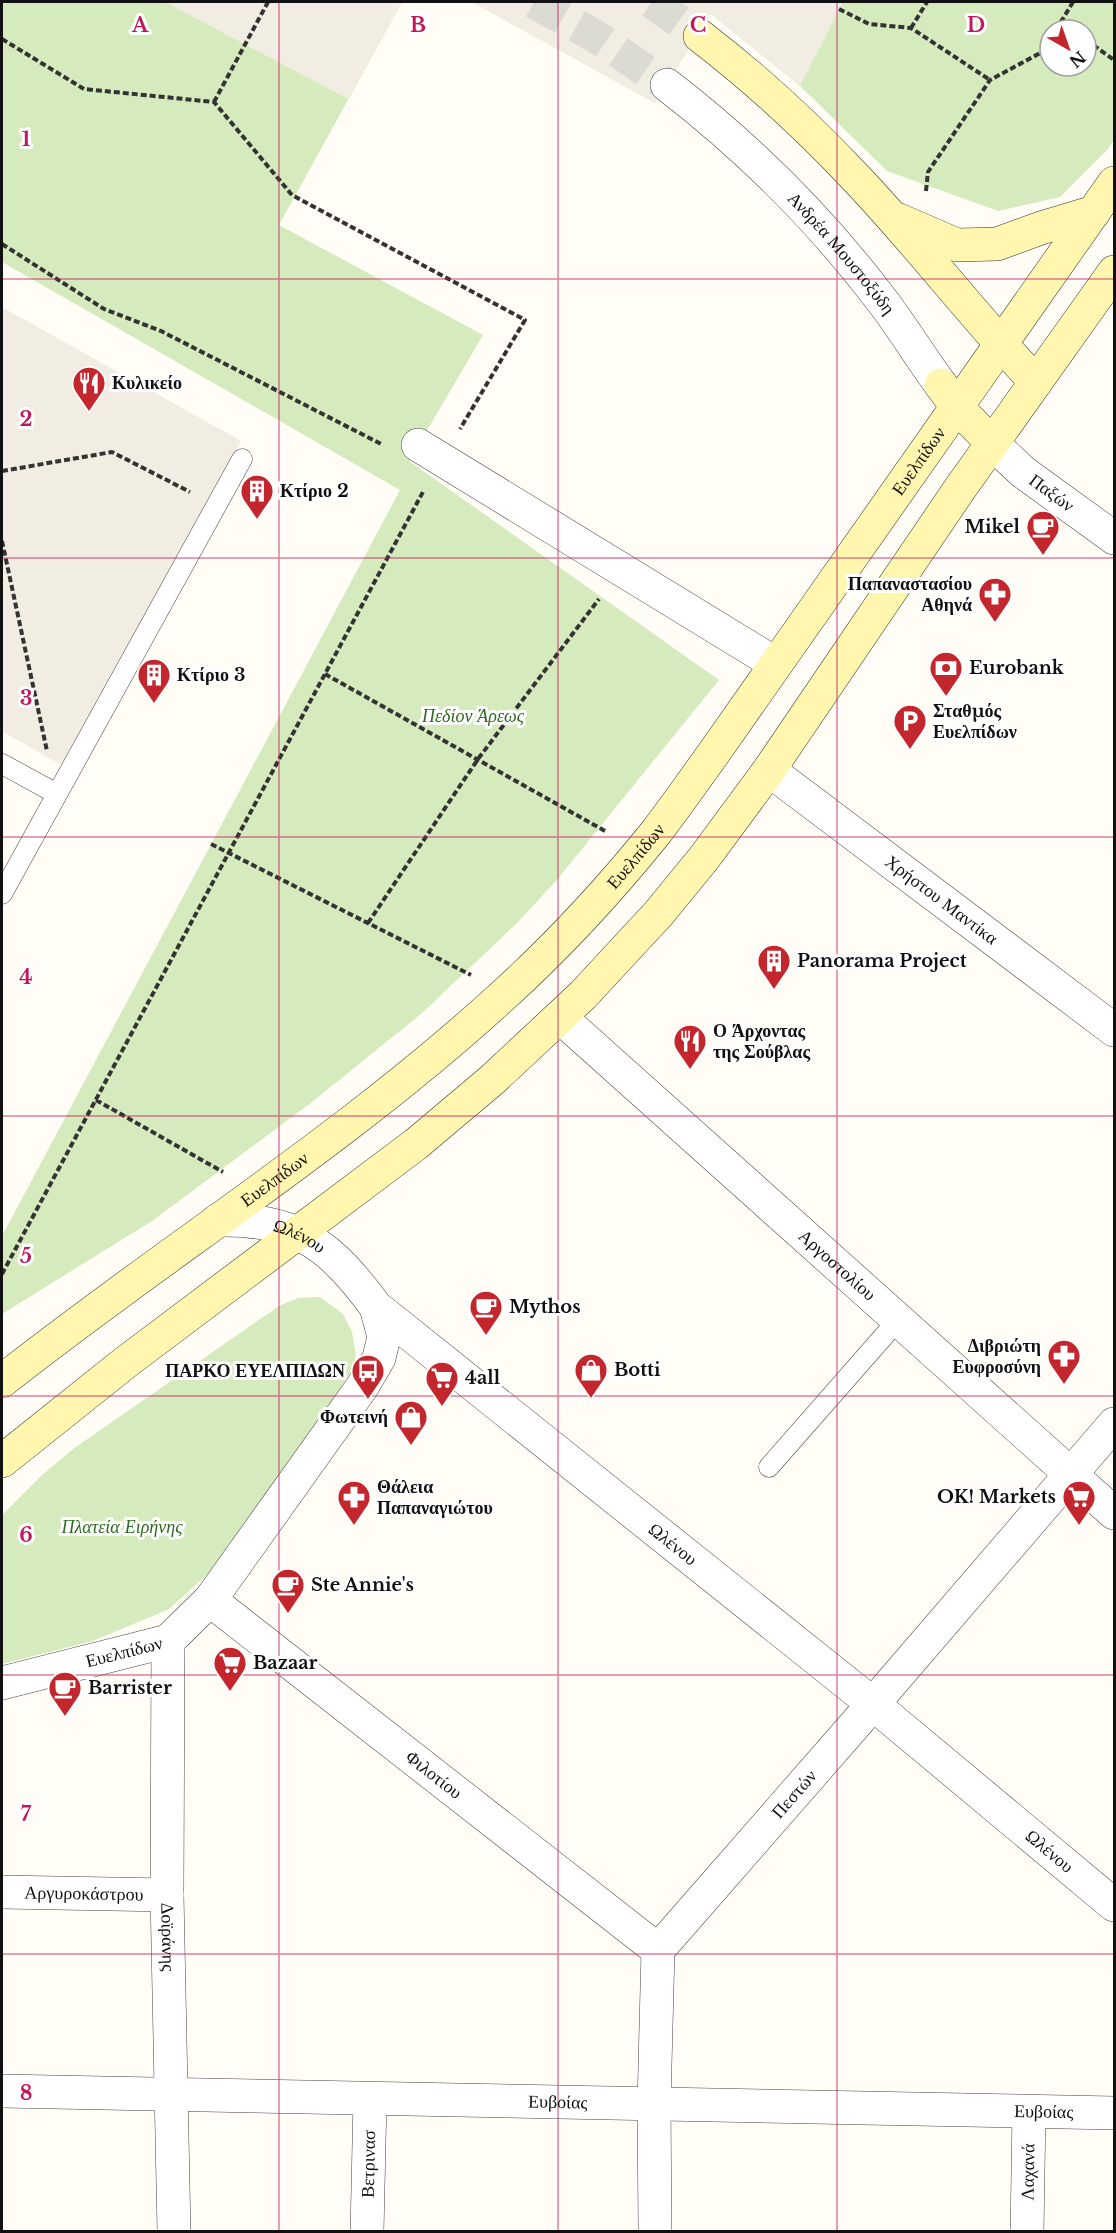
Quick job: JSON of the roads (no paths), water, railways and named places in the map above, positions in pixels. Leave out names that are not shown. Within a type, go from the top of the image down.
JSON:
[{"type":"main road","points":[[700,36],[782,104],[856,177],[980,318],[1000,345],[1036,382]]},
{"type":"main road","name":"Ευελπίδων","points":[[2,1381],[435,1056],[497,1001],[589,910],[657,830],[776,664],[949,396],[1000,345],[1114,183]]},
{"type":"main road","points":[[892,217],[957,245],[997,244],[1094,212]]},
{"type":"main road","points":[[2,1461],[88,1390],[446,1120],[583,995],[659,913],[704,858],[769,770],[992,443],[1114,272]]},
{"type":"main road","name":"Ανδρέα Μουστοξύδη","points":[[949,396],[992,443]]},
{"type":"street","name":"Ανδρέα Μουστοξύδη","points":[[667,85],[737,141],[790,194],[880,298],[949,396]]},
{"type":"street","name":"Παξών","points":[[992,443],[1023,472],[1114,538]]},
{"type":"street","points":[[417,452],[776,664]]},
{"type":"street","name":"Χρήστου Μαντίκα","points":[[769,770],[1114,1030]]},
{"type":"street","name":"Αργοστολίου","points":[[560,1017],[1114,1513]]},
{"type":"street","name":"Ωλένου","points":[[218,1220],[270,1223],[299,1232],[324,1250],[351,1274],[376,1307],[873,1704],[1114,1905]]},
{"type":"street","name":"Ευελπίδων","points":[[2,1683],[168,1641],[210,1600],[362,1388],[379,1358],[384,1337],[376,1307]]},
{"type":"street","name":"Πεστών","points":[[658,1950],[1114,1424]]},
{"type":"street","name":"Φιλοτίου","points":[[210,1600],[658,1950]]},
{"type":"street","name":"Δοϊράνης","points":[[168,1641],[167,1895],[174,2232]]},
{"type":"street","name":"Αργυροκάστρου","points":[[2,1892],[167,1895]]},
{"type":"street","points":[[655,2232],[654,2104],[658,1950]]},
{"type":"street","name":"Ευβοίας","points":[[2,2091],[1114,2113]]},
{"type":"street","name":"Βετρινασ","points":[[367,2232],[370,2099]]},
{"type":"street","name":"Λαχανά","points":[[1027,2232],[1029,2112]]},
{"type":"lane","points":[[2,894],[242,459]]},
{"type":"lane","points":[[2,764],[57,794]]},
{"type":"lane","points":[[769,1467],[898,1320]]},
{"type":"tunnel","points":[[534,2],[595,36],[667,85]]},
{"type":"tunnel","points":[[652,2],[700,36]]},
{"type":"place","name":"Κυλικείο","points":[[89,412]]},
{"type":"place","name":"Κτίριο 2","points":[[257,520]]},
{"type":"place","name":"Mikel","points":[[1043,556]]},
{"type":"place","name":"Παπαναστασίου Αθηνά","points":[[995,623]]},
{"type":"place","name":"Eurobank","points":[[946,697]]},
{"type":"place","name":"Κτίριο 3","points":[[154,704]]},
{"type":"place","name":"Σταθμός Ευελπίδων","points":[[910,750]]},
{"type":"place","name":"Panorama Project","points":[[774,990]]},
{"type":"place","name":"Ο Άρχοντας της Σούβλας","points":[[690,1070]]},
{"type":"place","name":"Mythos","points":[[486,1336]]},
{"type":"place","name":"Διβριώτη Ευφροσύνη","points":[[1064,1385]]},
{"type":"place","name":"Botti","points":[[591,1399]]},
{"type":"place","name":"ΠΑΡΚΟ ΕΥΕΛΠΙΔΩΝ","points":[[368,1400]]},
{"type":"place","name":"4all","points":[[442,1407]]},
{"type":"place","name":"Φωτεινή","points":[[411,1446]]},
{"type":"place","name":"Θάλεια Παπαναγιώτου","points":[[354,1526]]},
{"type":"place","name":"OK! Markets","points":[[1079,1526]]},
{"type":"place","name":"Ste Annie's","points":[[288,1614]]},
{"type":"place","name":"Bazaar","points":[[230,1692]]},
{"type":"place","name":"Barrister","points":[[65,1717]]},
{"type":"park label","name":"Πεδίον Άρεως","points":[[473,716]]},
{"type":"park label","name":"Πλατεία Ειρήνης","points":[[122,1527]]}]
